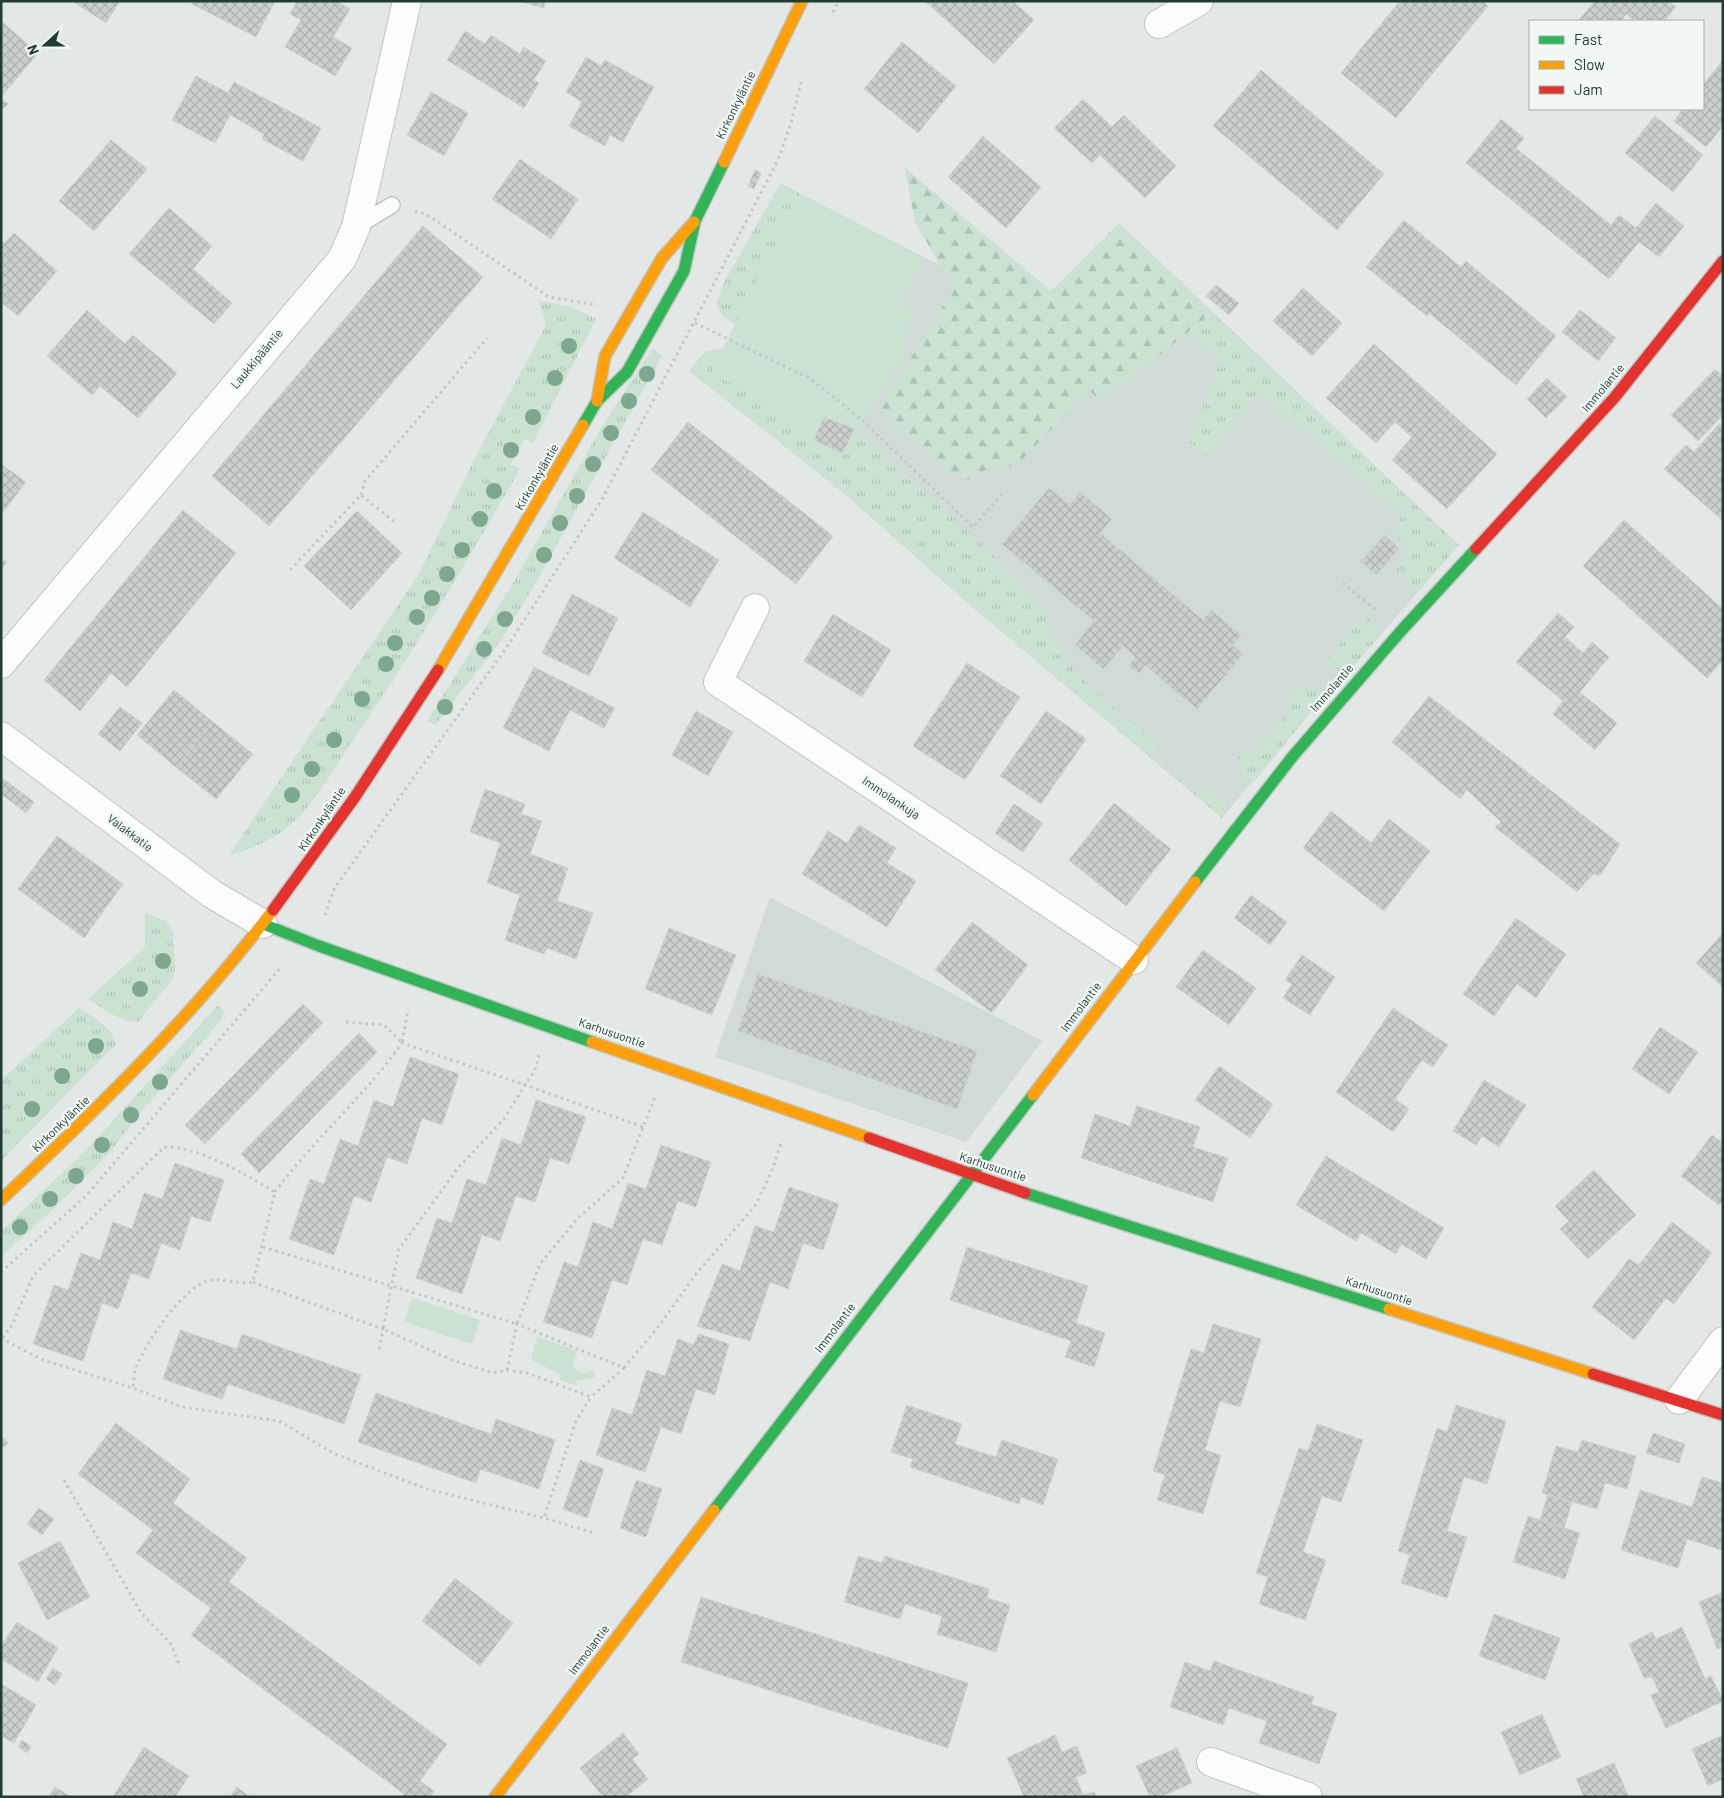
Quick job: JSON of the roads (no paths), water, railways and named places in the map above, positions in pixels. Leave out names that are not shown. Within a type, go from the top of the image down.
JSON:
[{"type":"street","name":"Laukkipääntie","points":[[1,664],[342,259],[350,245],[356,227],[407,1]]},
{"type":"street","name":"Kirkonkyläntie","points":[[1,1200],[88,1118],[208,989],[263,924],[305,868],[449,655],[597,401],[627,372],[684,271],[695,221],[802,1]]},
{"type":"street","points":[[1159,24],[1199,1]]},
{"type":"street","name":"Kirkonkyläntie","points":[[597,401],[605,356],[662,258],[695,221]]},
{"type":"street","name":"Immolantie","points":[[494,1797],[917,1243],[972,1176],[1134,960],[1342,697],[1615,397],[1723,261]]},
{"type":"street","name":"Immolankuja","points":[[755,608],[718,682],[1134,960]]},
{"type":"street","name":"Valakkatie","points":[[1,736],[212,894],[263,924]]},
{"type":"street","name":"Karhusuontie","points":[[263,924],[319,946],[920,1156],[972,1176],[1723,1415]]},
{"type":"street","points":[[1680,1400],[1723,1341]]},
{"type":"street","points":[[1211,1762],[1308,1797]]},
{"type":"lane","points":[[356,227],[392,205]]}]
